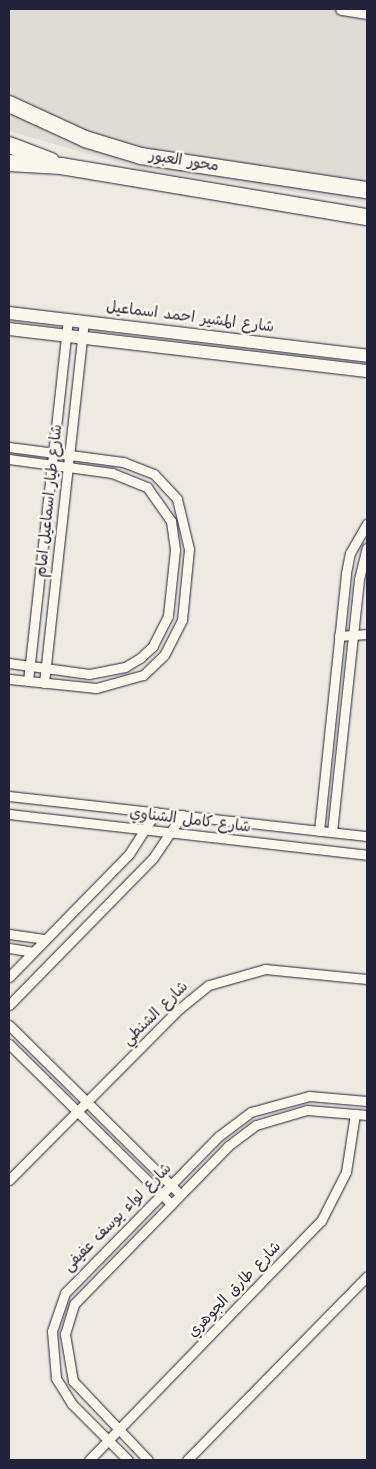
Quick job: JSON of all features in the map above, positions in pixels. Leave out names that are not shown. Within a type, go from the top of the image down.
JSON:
[{"type":"highway","name":"محور العبور","points":[[9,104],[84,139],[141,156],[367,190]]},
{"type":"highway","points":[[9,145],[61,166]]},
{"type":"highway","name":"محور العبور","points":[[9,163],[61,166],[367,217]]},
{"type":"street","points":[[342,9],[367,13]]},
{"type":"street","name":"شارع المشير احمد اسماعيل","points":[[9,313],[367,356]]},
{"type":"street","name":"شارع طيار اسماعيل امام","points":[[28,681],[68,320]]},
{"type":"street","name":"شارع طيار اسماعيل امام","points":[[44,683],[84,322]]},
{"type":"street","points":[[9,329],[367,371]]},
{"type":"street","points":[[9,447],[123,462],[154,474],[177,499],[189,549],[182,620],[175,638],[150,668],[106,687],[9,679]]},
{"type":"street","points":[[9,459],[112,473],[147,487],[172,521],[175,550],[168,616],[154,646],[140,658],[107,672],[46,668],[9,663]]},
{"type":"street","points":[[319,830],[339,636],[350,553],[367,523]]},
{"type":"street","points":[[332,832],[353,638],[367,548]]},
{"type":"street","points":[[175,550],[189,549]]},
{"type":"street","points":[[339,636],[353,638],[367,634]]},
{"type":"street","name":"شارع كامل الشناوي","points":[[9,796],[367,836]]},
{"type":"street","points":[[9,976],[147,830],[156,812]]},
{"type":"street","name":"شارع كامل الشناوي","points":[[9,814],[367,855]]},
{"type":"street","points":[[9,1005],[173,833],[182,815]]},
{"type":"street","points":[[9,934],[46,939]]},
{"type":"street","points":[[9,948],[33,952]]},
{"type":"street","name":"شارع الشنطي","points":[[9,1180],[193,996],[226,976],[265,969],[367,980]]},
{"type":"street","points":[[9,1025],[180,1194]]},
{"type":"street","points":[[9,1044],[171,1204]]},
{"type":"street","name":"شارع لواء يوسف عفيفى","points":[[128,1460],[72,1404],[56,1378],[51,1343],[54,1318],[74,1282],[170,1184],[234,1123],[270,1103],[309,1096],[367,1101]]},
{"type":"street","name":"شارع لواء يوسف عفيفى","points":[[148,1460],[73,1381],[65,1350],[68,1319],[84,1291],[180,1194],[242,1135],[273,1117],[307,1110],[367,1115]]},
{"type":"street","name":"شارع طارق الجوهري","points":[[89,1460],[321,1221],[346,1172],[355,1114]]},
{"type":"street","points":[[187,1460],[367,1276]]},
{"type":"shaded area","points":[[9,9],[367,9],[367,203],[144,170],[9,131]]}]
